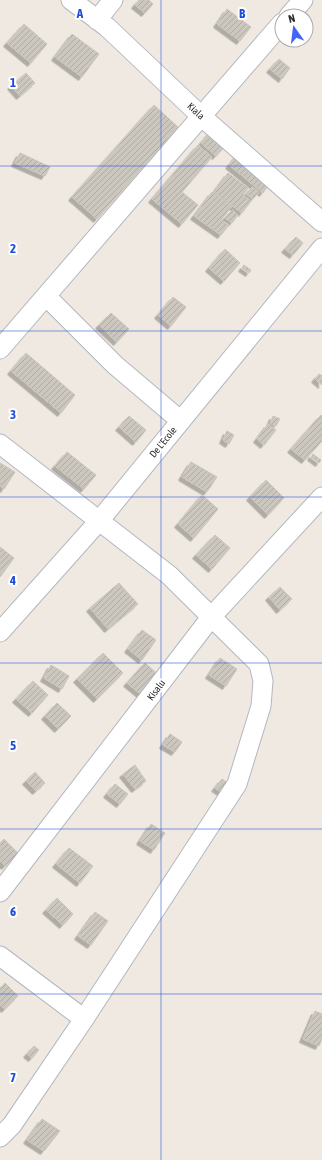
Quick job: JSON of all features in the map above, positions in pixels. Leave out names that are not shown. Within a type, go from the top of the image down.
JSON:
[{"type":"street","name":"Kiala","points":[[71,0],[107,27],[201,116],[322,222]]},
{"type":"street","points":[[98,20],[113,0]]},
{"type":"street","points":[[296,8],[303,0]]},
{"type":"street","points":[[0,349],[274,33]]},
{"type":"street","name":"De L'Ecole","points":[[0,632],[98,521],[322,248]]},
{"type":"street","points":[[46,297],[115,365],[181,421]]},
{"type":"street","points":[[0,444],[170,575],[258,664],[263,681],[261,706],[239,777],[233,791],[84,1019],[12,1125],[0,1137]]},
{"type":"street","name":"Kisalu","points":[[0,892],[212,616],[322,497]]},
{"type":"street","points":[[0,956],[84,1019]]},
{"type":"building","points":[[139,0],[149,0],[153,4],[145,13],[135,5]]},
{"type":"building","points":[[227,9],[251,27],[240,41],[217,24]]},
{"type":"building","points":[[24,24],[47,44],[31,63],[7,43]]},
{"type":"building","points":[[72,34],[99,54],[82,77],[55,57]]},
{"type":"building","points":[[279,59],[290,68],[282,79],[270,69]]},
{"type":"building","points":[[26,73],[35,83],[20,96],[11,86]]},
{"type":"building","points":[[154,105],[178,127],[97,219],[72,197]]},
{"type":"building","points":[[211,131],[227,144],[216,156],[201,143]]},
{"type":"building","points":[[198,145],[212,157],[182,192],[198,205],[182,224],[152,199]]},
{"type":"building","points":[[20,153],[50,167],[45,176],[15,163]]},
{"type":"building","points":[[238,154],[271,181],[263,193],[229,165]]},
{"type":"building","points":[[228,173],[248,188],[243,195],[251,201],[242,213],[214,192]]},
{"type":"building","points":[[252,187],[259,192],[253,199],[246,194]]},
{"type":"building","points":[[212,192],[232,206],[221,220],[229,225],[221,235],[194,216]]},
{"type":"building","points":[[232,210],[238,215],[232,223],[225,218]]},
{"type":"building","points":[[296,237],[303,243],[293,255],[285,249]]},
{"type":"building","points":[[225,249],[240,263],[224,281],[209,268]]},
{"type":"building","points":[[244,265],[251,270],[249,273],[242,268]]},
{"type":"building","points":[[173,297],[186,307],[171,326],[158,315]]},
{"type":"building","points":[[111,313],[129,329],[117,342],[99,325]]},
{"type":"building","points":[[26,353],[75,395],[61,413],[11,371]]},
{"type":"building","points":[[319,374],[322,376],[322,385],[315,379]]},
{"type":"building","points":[[321,415],[322,441],[305,460],[291,449]]},
{"type":"building","points":[[129,416],[146,430],[136,442],[119,427]]},
{"type":"building","points":[[273,416],[280,419],[276,426],[270,423]]},
{"type":"building","points":[[268,424],[276,430],[264,445],[257,439]]},
{"type":"building","points":[[227,431],[234,435],[229,444],[223,440]]},
{"type":"building","points":[[67,452],[96,475],[84,489],[55,466]]},
{"type":"building","points":[[313,454],[321,460],[319,463],[311,457]]},
{"type":"building","points":[[191,462],[217,477],[207,492],[182,477]]},
{"type":"building","points":[[0,463],[15,472],[4,489],[0,486]]},
{"type":"building","points":[[266,480],[284,498],[268,515],[250,497]]},
{"type":"building","points":[[202,495],[218,509],[194,538],[178,524]]},
{"type":"building","points":[[215,535],[230,548],[212,569],[196,555]]},
{"type":"building","points":[[0,547],[14,558],[0,577]]},
{"type":"building","points":[[119,583],[138,604],[108,629],[90,608]]},
{"type":"building","points":[[280,587],[292,599],[280,610],[269,597]]},
{"type":"building","points":[[142,630],[156,640],[142,660],[128,649]]},
{"type":"building","points":[[103,653],[123,673],[97,699],[77,679]]},
{"type":"building","points":[[220,658],[237,669],[226,686],[209,675]]},
{"type":"building","points":[[145,663],[160,676],[143,696],[127,683]]},
{"type":"building","points":[[51,665],[69,676],[62,689],[44,678]]},
{"type":"building","points":[[33,681],[48,695],[32,713],[16,699]]},
{"type":"building","points":[[57,703],[71,716],[58,729],[45,716]]},
{"type":"building","points":[[170,734],[182,742],[175,752],[163,745]]},
{"type":"building","points":[[135,765],[146,781],[135,789],[123,774]]},
{"type":"building","points":[[35,772],[45,783],[36,791],[26,781]]},
{"type":"building","points":[[222,779],[232,786],[226,795],[215,788]]},
{"type":"building","points":[[115,784],[128,794],[120,804],[107,794]]},
{"type":"building","points":[[151,824],[165,833],[154,850],[140,841]]},
{"type":"building","points":[[4,839],[18,853],[5,866],[0,861],[0,843]]},
{"type":"building","points":[[69,848],[93,866],[80,883],[56,864]]},
{"type":"building","points":[[57,898],[73,914],[63,925],[46,910]]},
{"type":"building","points":[[95,912],[108,921],[91,945],[78,936]]},
{"type":"building","points":[[5,983],[18,996],[5,1009],[0,1005],[0,989]]},
{"type":"building","points":[[315,1011],[322,1014],[322,1039],[319,1046],[303,1039]]},
{"type":"building","points":[[34,1046],[39,1050],[32,1058],[27,1054]]},
{"type":"building","points":[[42,1119],[60,1131],[44,1151],[27,1140]]}]
